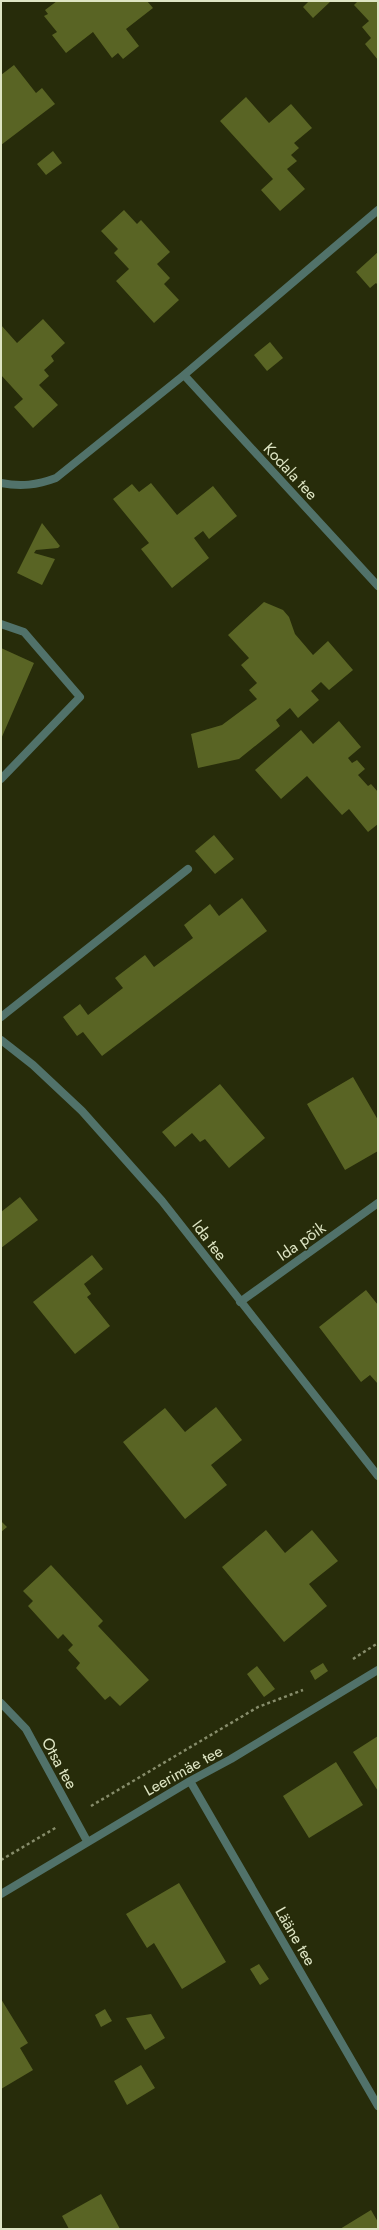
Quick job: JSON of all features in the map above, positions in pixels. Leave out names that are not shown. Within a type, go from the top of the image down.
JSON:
[{"type":"street","points":[[1,483],[17,486],[39,484],[56,478],[184,375],[378,210]]},
{"type":"street","name":"Kodala tee","points":[[184,375],[378,586]]},
{"type":"street","points":[[1,624],[24,632],[80,697],[1,779]]},
{"type":"street","points":[[1,1017],[188,869]]},
{"type":"street","name":"Ida tee","points":[[1,1040],[33,1065],[88,1117],[162,1201],[378,1476]]},
{"type":"street","name":"Ida põik","points":[[240,1302],[378,1203]]},
{"type":"street","name":"Leerimäe tee","points":[[1,1894],[87,1841],[231,1759],[378,1670]]},
{"type":"street","name":"Otsa tee","points":[[1,1703],[26,1729],[87,1841]]},
{"type":"street","name":"Lääne tee","points":[[190,1781],[378,2106]]},
{"type":"path","points":[[351,1660],[378,1643]]},
{"type":"path","points":[[1,1860],[258,1707],[304,1689]]},
{"type":"building","points":[[57,1],[147,1],[153,8],[126,29],[139,46],[123,59],[118,53],[112,58],[93,32],[66,53],[52,35],[57,32],[44,16],[48,14],[45,10]]},
{"type":"building","points":[[309,1],[331,1],[313,18],[303,7]]},
{"type":"building","points":[[358,1],[378,1],[378,60],[365,44],[371,38],[362,27],[369,21],[354,5]]},
{"type":"building","points":[[14,65],[36,93],[42,88],[55,104],[1,145],[1,75]]},
{"type":"building","points":[[246,97],[269,123],[291,104],[312,128],[294,143],[299,148],[291,155],[297,161],[287,169],[305,189],[280,211],[261,190],[273,179],[220,121]]},
{"type":"building","points":[[53,151],[62,163],[46,175],[37,164]]},
{"type":"building","points":[[124,210],[137,224],[141,220],[170,252],[157,264],[170,278],[164,284],[179,300],[154,323],[116,281],[129,269],[114,253],[118,249],[101,231]]},
{"type":"building","points":[[378,252],[378,285],[376,283],[370,288],[356,272]]},
{"type":"building","points":[[43,319],[65,343],[51,356],[54,361],[44,370],[49,376],[39,385],[58,405],[33,428],[14,407],[23,399],[1,375],[1,325],[17,343]]},
{"type":"building","points":[[270,342],[283,358],[267,371],[254,355]]},
{"type":"building","points":[[151,483],[177,515],[213,486],[237,516],[209,539],[203,531],[194,538],[209,558],[172,588],[141,549],[149,543],[113,499],[132,484],[139,492]]},
{"type":"building","points":[[42,523],[60,546],[58,548],[36,550],[34,553],[55,559],[42,585],[17,573]]},
{"type":"building","points":[[264,602],[283,610],[289,617],[295,634],[313,655],[328,641],[353,670],[329,690],[321,682],[311,691],[319,700],[298,718],[290,708],[276,720],[280,726],[239,759],[198,768],[191,734],[222,725],[257,699],[249,690],[257,683],[241,665],[249,658],[228,635]]},
{"type":"building","points":[[1,648],[34,663],[1,739]]},
{"type":"building","points":[[339,721],[361,747],[348,758],[352,763],[357,760],[365,769],[358,775],[368,786],[371,784],[378,792],[378,824],[368,832],[349,809],[342,815],[307,776],[281,799],[255,770],[301,730],[313,744]]},
{"type":"building","points":[[214,835],[234,859],[215,874],[195,851]]},
{"type":"building","points":[[242,898],[267,931],[102,1056],[83,1032],[77,1036],[63,1017],[80,1004],[88,1015],[123,988],[115,978],[145,955],[154,967],[193,938],[184,925],[210,904],[219,916]]},
{"type":"building","points":[[353,1077],[378,1120],[378,1151],[345,1170],[307,1104]]},
{"type":"building","points":[[220,1084],[265,1138],[229,1168],[205,1139],[200,1142],[192,1133],[175,1147],[162,1132]]},
{"type":"building","points":[[20,1197],[38,1220],[1,1248],[1,1212]]},
{"type":"building","points":[[92,1255],[103,1269],[84,1284],[91,1294],[87,1297],[110,1326],[75,1354],[33,1302]]},
{"type":"building","points":[[366,1290],[378,1305],[378,1384],[370,1375],[361,1382],[319,1327]]},
{"type":"building","points":[[216,1407],[242,1440],[211,1465],[227,1485],[185,1519],[123,1442],[165,1408],[185,1432]]},
{"type":"building","points":[[1,1521],[7,1527],[1,1532]]},
{"type":"building","points":[[266,1530],[285,1553],[312,1530],[338,1561],[309,1584],[327,1606],[284,1642],[222,1567]]},
{"type":"building","points":[[51,1565],[103,1621],[98,1626],[149,1680],[120,1706],[110,1696],[105,1700],[76,1668],[80,1663],[68,1650],[73,1645],[63,1634],[58,1639],[28,1606],[33,1601],[23,1591]]},
{"type":"building","points":[[323,1663],[328,1671],[315,1680],[310,1671]]},
{"type":"building","points":[[257,1666],[275,1689],[264,1697],[247,1674]]},
{"type":"building","points":[[378,1736],[378,1791],[353,1752]]},
{"type":"building","points":[[336,1762],[363,1805],[309,1838],[283,1796]]},
{"type":"building","points":[[179,1883],[226,1962],[182,1989],[154,1943],[147,1948],[126,1914]]},
{"type":"building","points":[[259,1964],[269,1979],[260,1985],[250,1969]]},
{"type":"building","points":[[1,1999],[28,2043],[20,2048],[33,2070],[1,2089]]},
{"type":"building","points":[[105,2009],[112,2021],[101,2027],[95,2015]]},
{"type":"building","points":[[151,2014],[165,2038],[145,2050],[126,2018]]},
{"type":"building","points":[[141,2065],[155,2088],[127,2105],[114,2081]]},
{"type":"building","points":[[101,2194],[120,2229],[69,2229],[62,2216]]},
{"type":"building","points":[[371,2210],[378,2222],[378,2229],[340,2229]]}]
